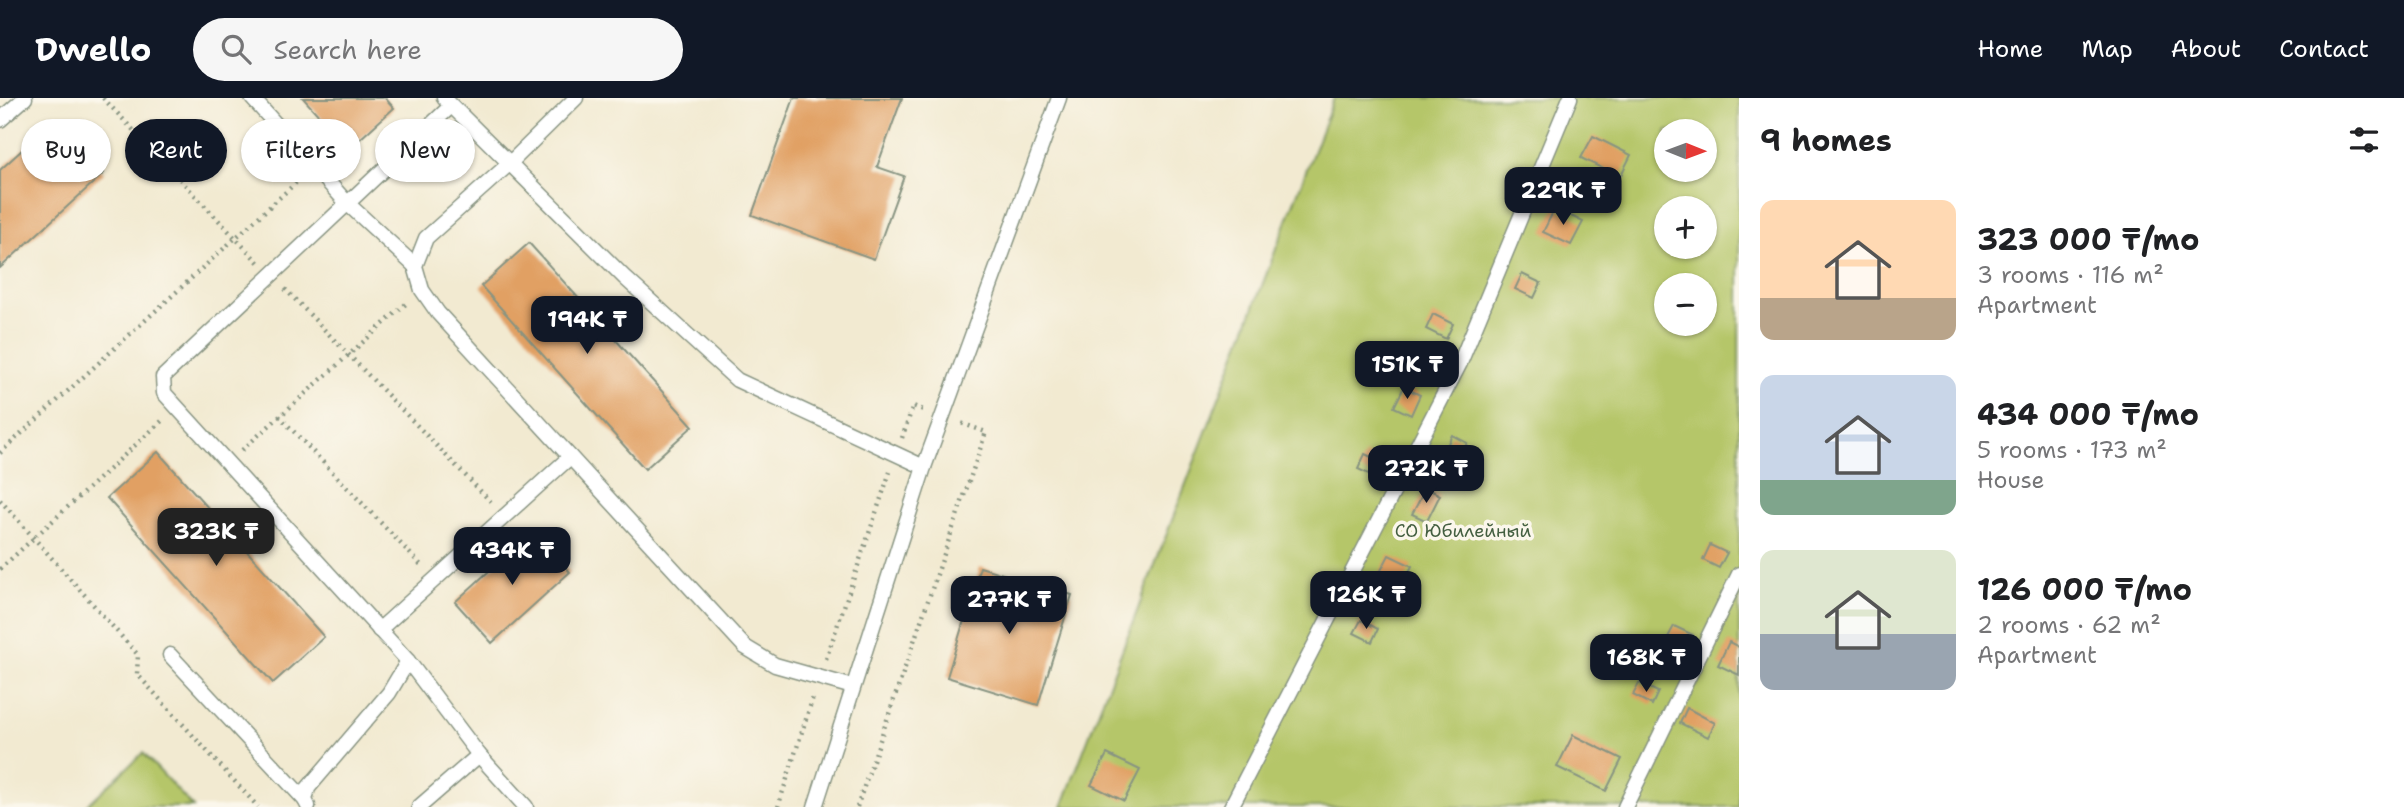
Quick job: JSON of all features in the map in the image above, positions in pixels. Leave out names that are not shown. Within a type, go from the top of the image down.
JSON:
[{"type":"lane","points":[[0,120],[25,98]]},
{"type":"lane","points":[[252,98],[271,119]]},
{"type":"lane","points":[[415,266],[426,238],[509,164],[576,98]]},
{"type":"lane","points":[[815,807],[924,467],[1059,98]]},
{"type":"lane","points":[[1231,807],[1460,363],[1570,98]]},
{"type":"lane","points":[[526,807],[478,755],[408,661],[164,393],[163,377],[348,204],[448,102],[625,278],[737,380],[924,467]]},
{"type":"lane","points":[[328,182],[348,204],[415,266],[422,290],[438,313],[745,648],[775,665],[819,680],[853,687]]},
{"type":"lane","points":[[379,630],[570,457]]},
{"type":"lane","points":[[1625,807],[1739,573]]},
{"type":"lane","points":[[170,655],[307,803]]},
{"type":"lane","points":[[307,803],[308,788],[389,693],[408,661]]},
{"type":"lane","points":[[419,807],[478,755]]},
{"type":"path","points":[[103,98],[505,516]]},
{"type":"path","points":[[0,453],[296,182]]},
{"type":"path","points":[[227,463],[422,290]]},
{"type":"path","points":[[778,807],[913,406],[986,432],[857,807]]},
{"type":"path","points":[[0,569],[176,408]]},
{"type":"path","points":[[279,416],[435,579]]},
{"type":"path","points":[[0,500],[138,655],[137,674],[258,807]]},
{"type":"green space","name":"СО Юбилейный","points":[[1334,98],[1739,98],[1739,807],[1062,807]]},
{"type":"green space","points":[[143,753],[193,807],[85,807]]},
{"type":"building","points":[[303,98],[385,98],[394,108],[382,119],[375,119],[375,125],[361,138],[361,119],[322,119]]},
{"type":"building","points":[[794,98],[902,98],[877,167],[904,176],[874,259],[752,215]]},
{"type":"building","points":[[1593,136],[1631,155],[1620,177],[1581,158]]},
{"type":"building","points":[[21,151],[21,182],[94,182],[0,268],[0,170]]},
{"type":"building","points":[[1555,208],[1583,222],[1571,245],[1543,232]]},
{"type":"building","points":[[529,243],[693,426],[645,469],[481,286]]},
{"type":"building","points":[[1522,274],[1541,283],[1534,298],[1515,289]]},
{"type":"building","points":[[1433,314],[1453,324],[1446,339],[1426,329]]},
{"type":"building","points":[[1404,387],[1420,395],[1411,415],[1394,407]]},
{"type":"building","points":[[1452,435],[1467,443],[1459,460],[1444,452]]},
{"type":"building","points":[[158,452],[324,637],[273,683],[107,498]]},
{"type":"building","points":[[1365,454],[1384,463],[1377,478],[1358,469]]},
{"type":"building","points":[[1426,488],[1440,495],[1427,521],[1412,514]]},
{"type":"building","points":[[533,531],[570,572],[492,643],[455,602]]},
{"type":"building","points":[[1710,545],[1727,553],[1719,568],[1703,560]]},
{"type":"building","points":[[1389,555],[1412,566],[1401,588],[1378,576]]},
{"type":"building","points":[[980,567],[1072,595],[1038,705],[947,677]]},
{"type":"building","points":[[1361,620],[1378,629],[1372,642],[1354,633]]},
{"type":"building","points":[[1674,626],[1693,635],[1686,649],[1667,639]]},
{"type":"building","points":[[1729,642],[1739,647],[1739,675],[1718,665]]},
{"type":"building","points":[[1639,683],[1658,692],[1652,705],[1633,695]]},
{"type":"building","points":[[1687,708],[1715,723],[1708,737],[1680,723]]},
{"type":"building","points":[[1573,735],[1622,759],[1606,791],[1557,767]]},
{"type":"building","points":[[1107,754],[1140,770],[1124,801],[1091,785]]}]
